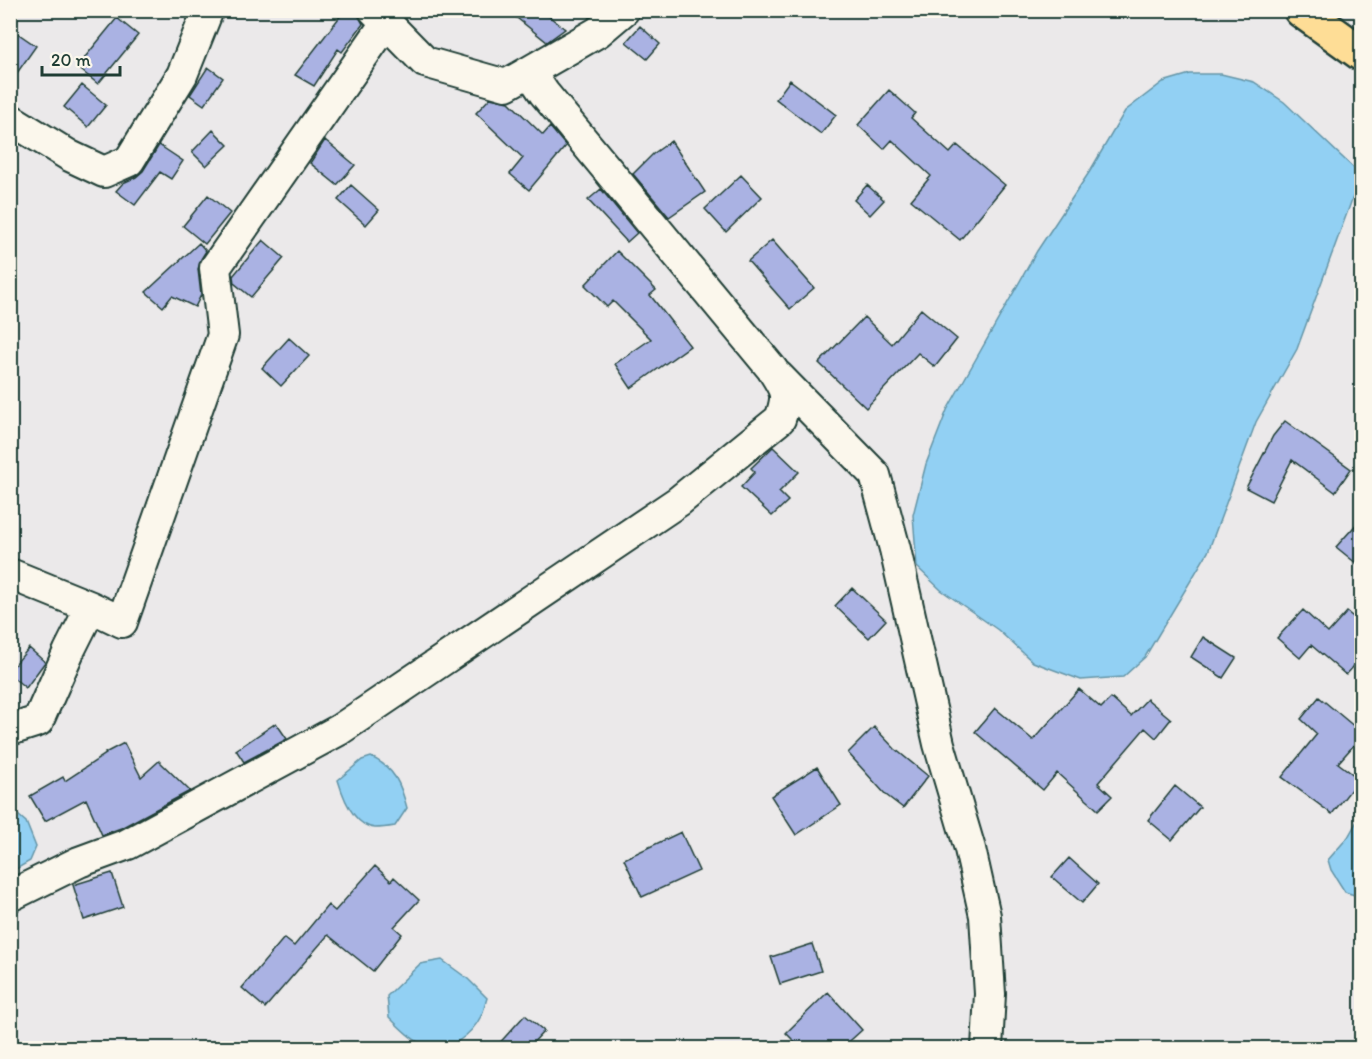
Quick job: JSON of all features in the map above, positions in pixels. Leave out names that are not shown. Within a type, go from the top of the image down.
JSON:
[{"type":"main road","points":[[1301,10],[1362,54]]},
{"type":"street","points":[[10,119],[70,156],[104,172],[129,161],[182,75],[208,10]]},
{"type":"street","points":[[10,574],[122,622],[223,335],[215,268],[380,17],[425,62],[506,85],[598,32],[624,10]]},
{"type":"street","points":[[530,72],[544,93],[772,369],[875,476],[895,549],[939,744],[970,849],[985,916],[990,994],[987,1048]]},
{"type":"street","points":[[10,896],[79,862],[128,844],[339,730],[679,501],[780,419],[786,401],[784,388],[772,369]]},
{"type":"street","points":[[10,730],[38,721],[91,607]]},
{"type":"water","points":[[1190,74],[1221,74],[1254,82],[1284,102],[1361,175],[1297,349],[1256,422],[1208,552],[1145,657],[1123,677],[1081,680],[1033,662],[998,630],[941,590],[917,567],[913,515],[926,464],[947,410],[1037,251],[1090,171],[1125,111],[1163,82]]},
{"type":"water","points":[[371,757],[386,766],[396,778],[402,792],[407,808],[395,826],[375,828],[361,822],[350,810],[340,787],[338,780],[362,760]]},
{"type":"water","points":[[11,809],[26,822],[36,847],[30,861],[11,872]]},
{"type":"water","points":[[1361,814],[1361,897],[1345,892],[1331,870],[1328,860],[1348,837]]},
{"type":"water","points":[[442,960],[468,979],[487,998],[477,1023],[465,1036],[450,1046],[434,1049],[416,1041],[389,1017],[387,996],[420,964]]},
{"type":"building","points":[[345,10],[357,10],[363,24],[342,52],[338,49],[314,86],[295,75]]},
{"type":"building","points":[[507,10],[541,10],[565,29],[547,42]]},
{"type":"building","points":[[117,18],[138,35],[98,84],[77,67]]},
{"type":"building","points":[[640,26],[660,44],[647,59],[626,42]]},
{"type":"building","points":[[10,28],[36,46],[10,83]]},
{"type":"building","points":[[208,67],[223,78],[204,105],[190,95]]},
{"type":"building","points":[[790,80],[836,115],[821,134],[776,99]]},
{"type":"building","points":[[82,85],[106,105],[88,127],[64,107]]},
{"type":"building","points":[[889,90],[915,113],[911,118],[950,153],[957,145],[1005,185],[960,240],[911,200],[931,176],[892,140],[884,149],[858,125]]},
{"type":"building","points":[[490,98],[509,102],[543,135],[550,127],[566,146],[529,190],[510,174],[523,158],[476,113]]},
{"type":"building","points":[[213,130],[228,145],[206,166],[192,152]]},
{"type":"building","points":[[325,140],[355,165],[337,185],[310,163]]},
{"type":"building","points":[[671,141],[705,192],[669,217],[633,174],[653,154]]},
{"type":"building","points":[[159,145],[183,161],[171,179],[160,172],[135,205],[116,191],[123,183],[143,171]]},
{"type":"building","points":[[741,175],[762,197],[726,232],[705,209]]},
{"type":"building","points":[[351,185],[379,210],[366,225],[338,200]]},
{"type":"building","points":[[867,185],[884,200],[870,215],[854,200]]},
{"type":"building","points":[[601,189],[637,233],[627,242],[588,200]]},
{"type":"building","points":[[208,195],[230,213],[205,244],[183,226]]},
{"type":"building","points":[[263,240],[284,258],[251,297],[234,283],[233,276]]},
{"type":"building","points":[[772,240],[814,288],[790,309],[748,261]]},
{"type":"building","points":[[199,243],[206,251],[198,269],[201,295],[195,307],[172,296],[163,307],[146,292]]},
{"type":"building","points":[[617,251],[656,290],[650,295],[690,346],[631,388],[615,364],[651,339],[613,301],[607,307],[585,285]]},
{"type":"building","points":[[921,309],[957,339],[935,367],[918,353],[866,408],[819,363],[864,317],[892,344]]},
{"type":"building","points":[[289,338],[309,356],[281,386],[262,368]]},
{"type":"building","points":[[1285,421],[1351,469],[1335,492],[1292,460],[1271,501],[1246,488],[1273,436]]},
{"type":"building","points":[[773,447],[799,472],[779,492],[788,501],[772,516],[741,487],[755,472],[751,468]]},
{"type":"building","points":[[1362,518],[1362,568],[1336,547]]},
{"type":"building","points":[[852,588],[886,620],[869,638],[835,606]]},
{"type":"building","points":[[1303,610],[1328,633],[1347,612],[1362,624],[1362,657],[1346,675],[1311,645],[1300,658],[1277,638]]},
{"type":"building","points":[[1203,637],[1236,658],[1223,678],[1191,657]]},
{"type":"building","points":[[29,648],[45,662],[26,688],[10,675],[10,670]]},
{"type":"building","points":[[1079,689],[1101,708],[1111,698],[1131,716],[1147,699],[1171,719],[1156,738],[1145,728],[1098,783],[1112,796],[1098,810],[1057,773],[1043,790],[975,732],[995,708],[1033,740]]},
{"type":"building","points":[[1319,697],[1362,733],[1362,736],[1338,763],[1359,779],[1332,814],[1282,777],[1317,734],[1301,719]]},
{"type":"building","points":[[276,723],[287,739],[244,762],[236,750]]},
{"type":"building","points":[[874,727],[895,749],[928,776],[903,808],[886,795],[848,753]]},
{"type":"building","points":[[124,743],[141,777],[159,761],[190,791],[121,828],[102,835],[86,799],[45,821],[30,796],[63,777],[65,781],[105,753]]},
{"type":"building","points":[[817,767],[841,805],[796,835],[771,796]]},
{"type":"building","points":[[1175,786],[1200,807],[1172,840],[1148,820]]},
{"type":"building","points":[[681,832],[699,871],[642,897],[624,859]]},
{"type":"building","points":[[1069,858],[1098,884],[1082,903],[1052,877]]},
{"type":"building","points":[[375,866],[391,881],[394,877],[419,900],[394,927],[402,934],[373,971],[328,935],[265,1008],[242,988],[284,938],[294,946],[328,905],[335,911]]},
{"type":"building","points":[[112,873],[123,907],[84,920],[73,885]]},
{"type":"building","points":[[812,944],[821,971],[780,984],[771,957]]},
{"type":"building","points":[[828,992],[862,1030],[842,1048],[801,1048],[786,1033]]},
{"type":"building","points":[[525,1015],[544,1031],[528,1048],[495,1048]]}]
